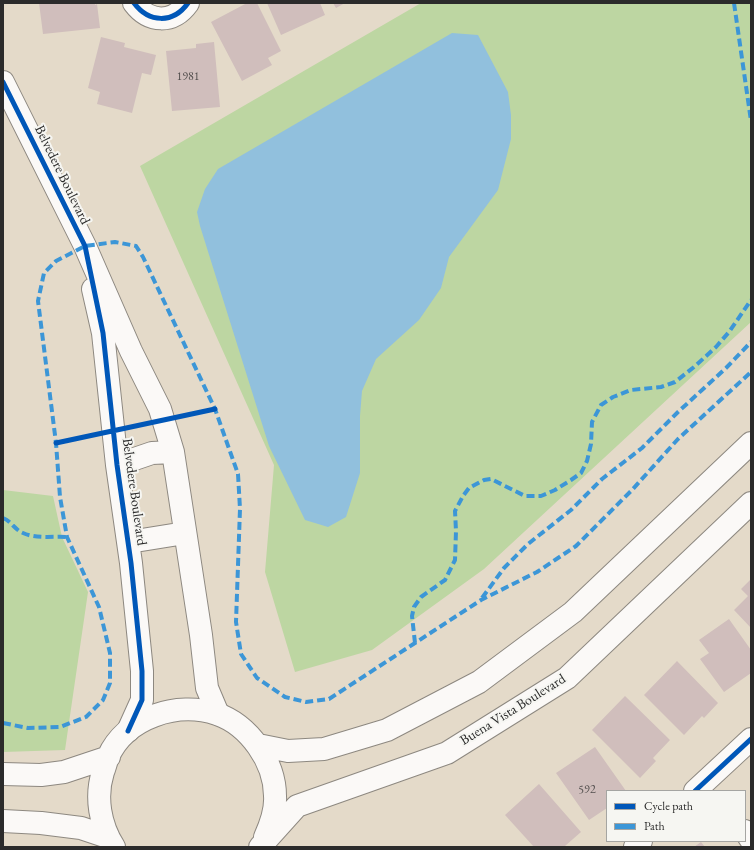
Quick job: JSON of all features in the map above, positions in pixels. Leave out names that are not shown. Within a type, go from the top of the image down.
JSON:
[{"type":"main road","points":[[134,3],[139,10],[157,18],[167,18],[176,14],[188,3]]},
{"type":"main road","name":"Belvedere Boulevard","points":[[3,82],[85,246],[131,351],[160,409],[173,452],[207,688],[218,714]]},
{"type":"main road","name":"Belvedere Boulevard","points":[[85,246],[103,333],[142,671],[142,700],[128,731]]},
{"type":"main road","points":[[258,745],[288,751],[324,749],[387,730],[479,682],[573,612],[751,443]]},
{"type":"main road","points":[[117,464],[152,453],[173,452]]},
{"type":"main road","name":"Buena Vista Boulevard","points":[[260,847],[297,806],[447,753],[566,678],[751,503]]},
{"type":"main road","points":[[128,542],[185,533]]},
{"type":"main road","name":"Buena Vista Boulevard","points":[[111,842],[100,810],[100,783],[109,757],[117,743],[128,731],[148,718],[171,710],[194,709],[218,714],[240,727],[258,745],[271,769],[275,796],[272,823],[260,847]]},
{"type":"main road","points":[[707,787],[751,739]]},
{"type":"main road","points":[[3,774],[41,775],[64,772],[109,757]]},
{"type":"main road","name":"Buena Vista Boulevard","points":[[3,821],[41,823],[80,828],[111,842]]},
{"type":"green space","points":[[421,3],[751,3],[751,322],[484,569],[372,650],[295,672],[265,572],[274,465],[140,166]]},
{"type":"green space","points":[[3,490],[53,496],[62,537],[88,592],[65,750],[3,752]]},
{"type":"water","points":[[452,33],[478,35],[508,92],[511,115],[511,139],[498,190],[449,257],[441,288],[419,320],[376,359],[362,391],[360,416],[360,473],[346,517],[328,527],[305,520],[269,446],[200,226],[197,212],[205,189],[218,169]]},
{"type":"building","points":[[39,3],[95,3],[95,5],[97,4],[100,28],[43,34]]},
{"type":"building","points":[[247,3],[257,3],[281,51],[268,58],[272,65],[242,81],[211,22]]},
{"type":"building","points":[[267,3],[320,3],[325,15],[281,35]]},
{"type":"building","points":[[333,3],[345,3],[336,8]]},
{"type":"building","points":[[101,37],[125,43],[124,47],[156,55],[151,75],[142,73],[132,113],[97,104],[100,92],[88,88]]},
{"type":"building","points":[[214,42],[220,107],[172,111],[166,51],[196,48],[196,44]]},
{"type":"building","points":[[751,579],[751,628],[734,610],[748,596],[741,589]]},
{"type":"building","points":[[729,619],[751,650],[751,673],[724,692],[700,659],[709,653],[699,640]]},
{"type":"building","points":[[677,661],[718,703],[704,718],[702,716],[684,735],[644,695]]},
{"type":"building","points":[[625,696],[670,740],[653,758],[656,761],[640,778],[592,730]]},
{"type":"building","points":[[595,747],[625,790],[606,790],[606,809],[589,820],[556,773]]},
{"type":"building","points":[[539,784],[581,832],[565,846],[566,847],[534,847],[505,815]]},
{"type":"building","points":[[701,842],[705,847],[694,847]]},
{"type":"marked path","points":[[734,3],[751,121]]},
{"type":"marked path","points":[[3,723],[28,728],[60,727],[86,717],[103,700],[110,683],[110,653],[99,607],[67,537],[60,497],[56,443],[38,301],[44,273],[56,261],[85,246],[115,242],[136,246],[143,257],[215,409],[238,474],[240,509],[236,622],[241,654],[257,678],[285,697],[306,702],[329,699],[481,600],[537,572],[576,546],[632,490],[678,439],[751,372]]},
{"type":"marked path","points":[[415,643],[412,616],[414,607],[421,597],[445,580],[455,560],[455,511],[469,488],[484,480],[491,479],[525,496],[541,496],[555,490],[571,480],[581,473],[587,461],[591,444],[592,422],[601,405],[613,397],[631,390],[661,387],[675,382],[716,347],[729,332],[751,300]]},
{"type":"marked path","points":[[482,598],[504,568],[528,544],[571,510],[602,479],[642,448],[678,412],[726,368],[751,342]]},
{"type":"marked path","points":[[3,518],[20,532],[28,535],[39,537],[67,537]]},
{"type":"cycle path","points":[[134,3],[140,10],[147,14],[161,18],[168,18],[175,15],[188,3]]},
{"type":"cycle path","points":[[3,82],[85,246],[103,333],[117,465],[131,563],[142,671],[142,700],[128,731]]},
{"type":"cycle path","points":[[56,443],[215,409]]},
{"type":"cycle path","points":[[696,790],[751,739]]}]
